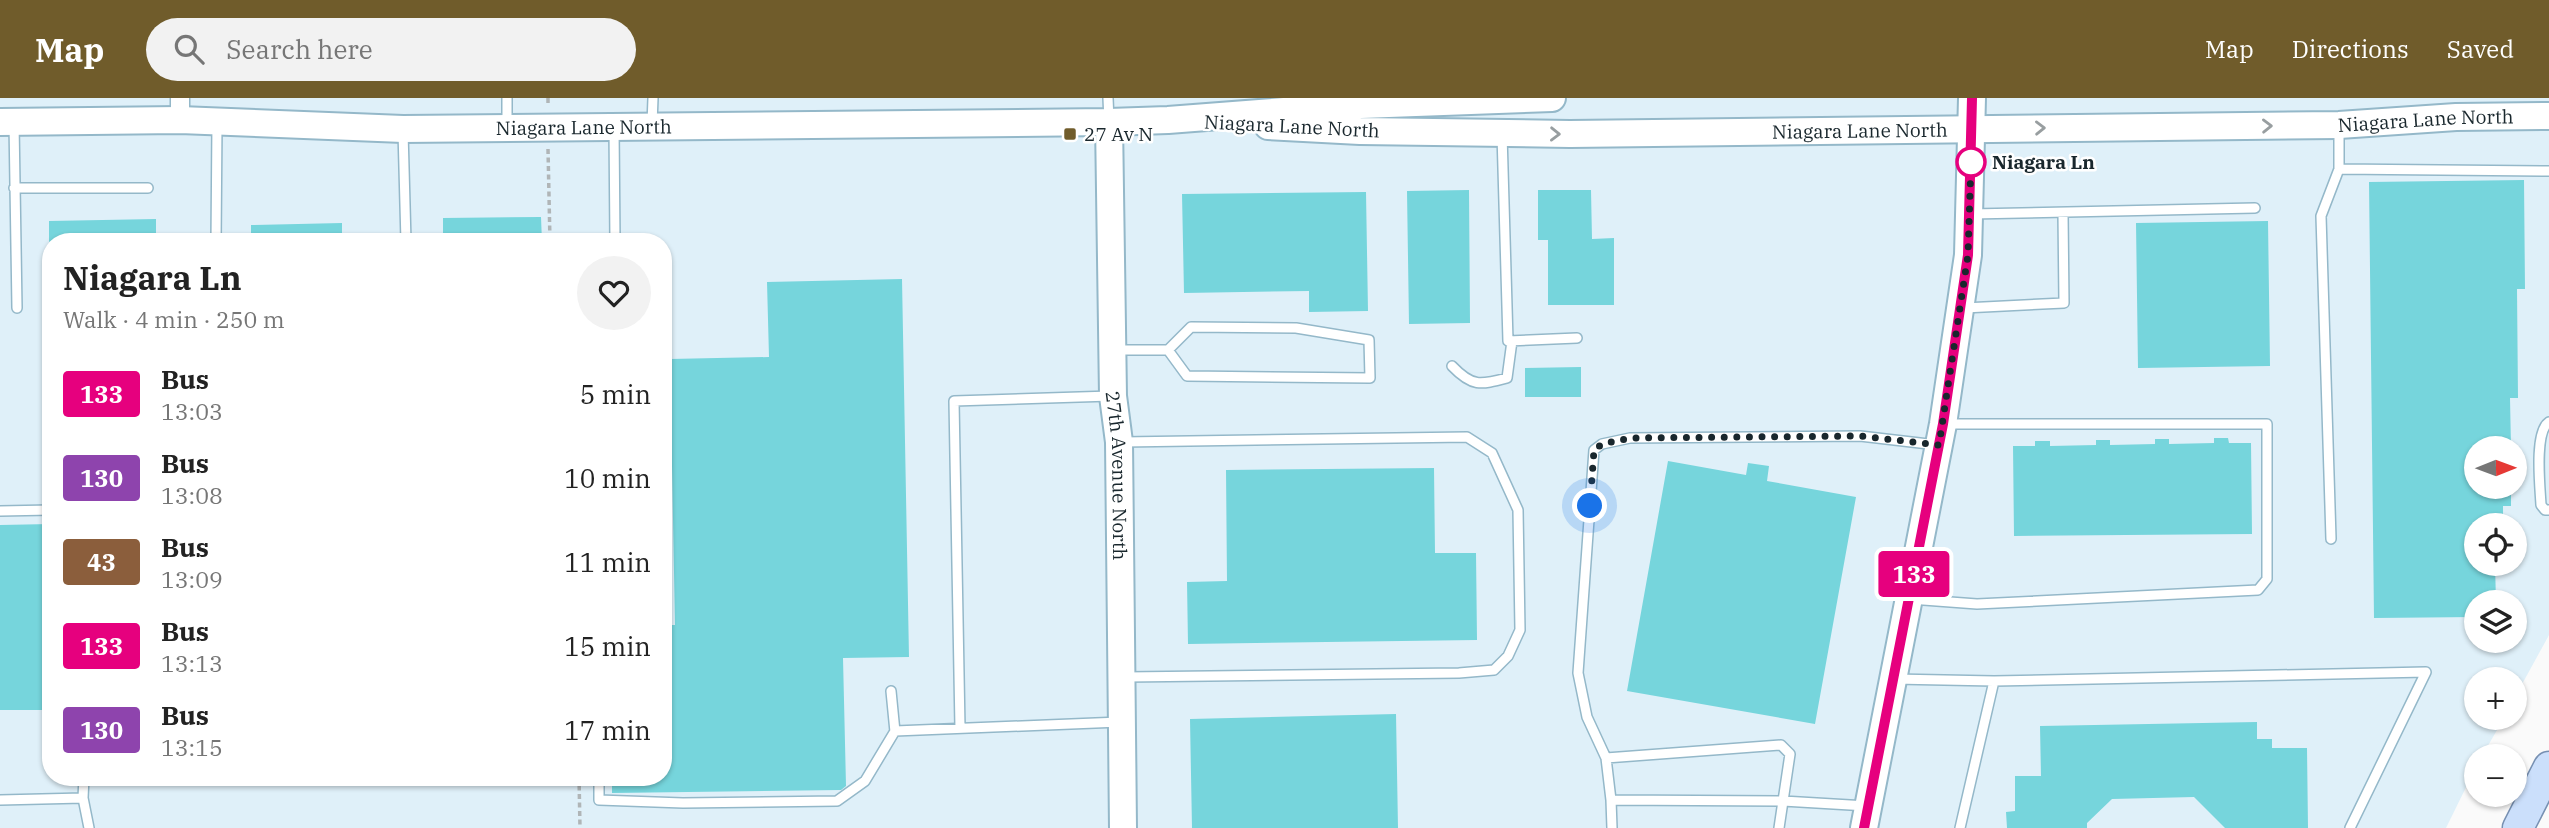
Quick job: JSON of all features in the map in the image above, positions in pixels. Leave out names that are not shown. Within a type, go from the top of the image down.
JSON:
[{"type":"main road","points":[[2518,828],[2549,767]]},
{"type":"street","name":"Niagara Lane North","points":[[1168,120],[1361,102],[1552,98]]},
{"type":"street","points":[[1866,817],[1941,434],[1968,255],[1972,98]]},
{"type":"street","points":[[1433,100],[1434,132]]},
{"type":"street","name":"Niagara Lane North","points":[[7,122],[180,109],[217,121],[403,129],[614,127],[1108,110],[1168,120],[1360,131],[1570,134],[2339,125],[2456,117],[2549,116]]},
{"type":"street","name":"27th Avenue North","points":[[1108,110],[1113,396],[1119,442],[1123,828]]},
{"type":"lane","points":[[507,98],[507,128]]},
{"type":"lane","points":[[652,126],[653,98]]},
{"type":"lane","points":[[216,233],[217,121]]},
{"type":"lane","points":[[7,122],[14,188],[17,308]]},
{"type":"lane","points":[[2331,540],[2321,216],[2339,169],[2339,125]]},
{"type":"lane","points":[[614,127],[615,233]]},
{"type":"lane","points":[[403,129],[406,233]]},
{"type":"lane","points":[[1502,133],[1508,341],[1577,338]]},
{"type":"lane","points":[[2339,169],[2549,171]]},
{"type":"lane","points":[[14,188],[148,188]]},
{"type":"lane","points":[[1969,214],[2255,208]]},
{"type":"lane","points":[[1959,308],[2064,303],[2063,213]]},
{"type":"lane","points":[[1112,350],[1168,350],[1191,327],[1296,328],[1369,340],[1370,378],[1187,376],[1168,350]]},
{"type":"lane","points":[[1452,366],[1465,379],[1484,384],[1507,379],[1512,341]]},
{"type":"lane","points":[[960,728],[954,401],[1113,396]]},
{"type":"lane","points":[[2549,422],[2544,425],[2540,436],[2540,505],[2549,510]]},
{"type":"lane","points":[[1612,828],[1606,758],[1587,717],[1578,673],[1594,450],[1602,444],[1630,438],[1860,436],[2267,424],[2267,579],[2258,590],[1977,604],[1909,599]]},
{"type":"lane","points":[[1119,442],[1467,437],[1492,453],[1518,510],[1520,630],[1508,656],[1494,670],[1459,673],[1121,677]]},
{"type":"lane","points":[[0,511],[42,510]]},
{"type":"lane","points":[[1892,679],[1994,681],[2426,672],[2350,828]]},
{"type":"lane","points":[[1960,828],[1994,681]]},
{"type":"lane","points":[[599,786],[599,800],[683,803],[837,801],[865,780],[895,732],[891,691]]},
{"type":"lane","points":[[895,732],[1121,722]]},
{"type":"lane","points":[[1606,758],[1781,745],[1790,754],[1779,828]]},
{"type":"lane","points":[[84,786],[83,798],[89,828]]},
{"type":"lane","points":[[0,800],[83,798]]},
{"type":"lane","points":[[1611,800],[1783,801],[1866,817]]},
{"type":"path","points":[[548,98],[548,107]]},
{"type":"path","points":[[548,149],[550,233]]},
{"type":"path","points":[[579,786],[580,828]]},
{"type":"shaded area","points":[[0,98],[2549,98],[2549,635],[2527,675],[2527,667],[2464,667],[2464,730],[2497,730],[2489,744],[2464,744],[2464,791],[2446,828],[0,828]]},
{"type":"building","points":[[2524,180],[2525,289],[2517,289],[2518,398],[2510,398],[2511,436],[2464,436],[2464,499],[2511,499],[2511,506],[2503,506],[2503,513],[2464,513],[2464,576],[2495,576],[2496,590],[2464,590],[2464,617],[2374,618],[2369,182]]},
{"type":"building","points":[[1469,190],[1470,323],[1409,324],[1407,191]]},
{"type":"building","points":[[1538,190],[1591,190],[1592,239],[1614,238],[1614,305],[1548,305],[1548,240],[1538,240]]},
{"type":"building","points":[[1366,192],[1368,311],[1309,312],[1309,291],[1184,293],[1182,194]]},
{"type":"building","points":[[541,217],[542,233],[443,233],[443,218]]},
{"type":"building","points":[[156,219],[156,233],[49,233],[49,221]]},
{"type":"building","points":[[2268,221],[2270,366],[2138,368],[2136,223]]},
{"type":"building","points":[[342,223],[342,233],[251,233],[251,225]]},
{"type":"building","points":[[902,279],[909,657],[843,658],[846,786],[841,790],[612,793],[612,786],[672,786],[672,625],[675,625],[672,359],[769,357],[767,282]]},
{"type":"building","points":[[1581,367],[1581,397],[1525,397],[1525,368]]},
{"type":"building","points":[[2214,438],[2228,438],[2229,443],[2251,443],[2252,534],[2014,536],[2013,446],[2035,446],[2035,441],[2050,441],[2050,446],[2096,445],[2096,440],[2110,440],[2110,445],[2155,444],[2155,439],[2169,439],[2169,444],[2214,443]]},
{"type":"building","points":[[1668,461],[1746,475],[1748,463],[1769,466],[1767,481],[1856,497],[1815,724],[1627,691]]},
{"type":"building","points":[[1434,468],[1435,553],[1476,553],[1477,640],[1188,644],[1187,582],[1227,581],[1226,470]]},
{"type":"building","points":[[42,524],[42,710],[0,710],[0,525]]},
{"type":"building","points":[[1396,714],[1398,828],[1192,828],[1190,719]]},
{"type":"building","points":[[2257,722],[2257,739],[2272,739],[2272,748],[2307,748],[2308,828],[2225,828],[2194,797],[2112,799],[2087,823],[2087,828],[2007,828],[2006,812],[2015,811],[2015,776],[2041,776],[2040,726]]},
{"type":"bus line","name":"133","points":[[1864,828],[1943,424],[1968,255],[1972,98]]},
{"type":"place","name":"27 Av N","points":[[1070,134]]},
{"type":"place","name":"Niagara Ln","points":[[1971,162]]},
{"type":"route","points":[[1590,506],[1594,450],[1602,444],[1630,438],[1860,436],[1939,445],[1968,255],[1971,162]]}]
